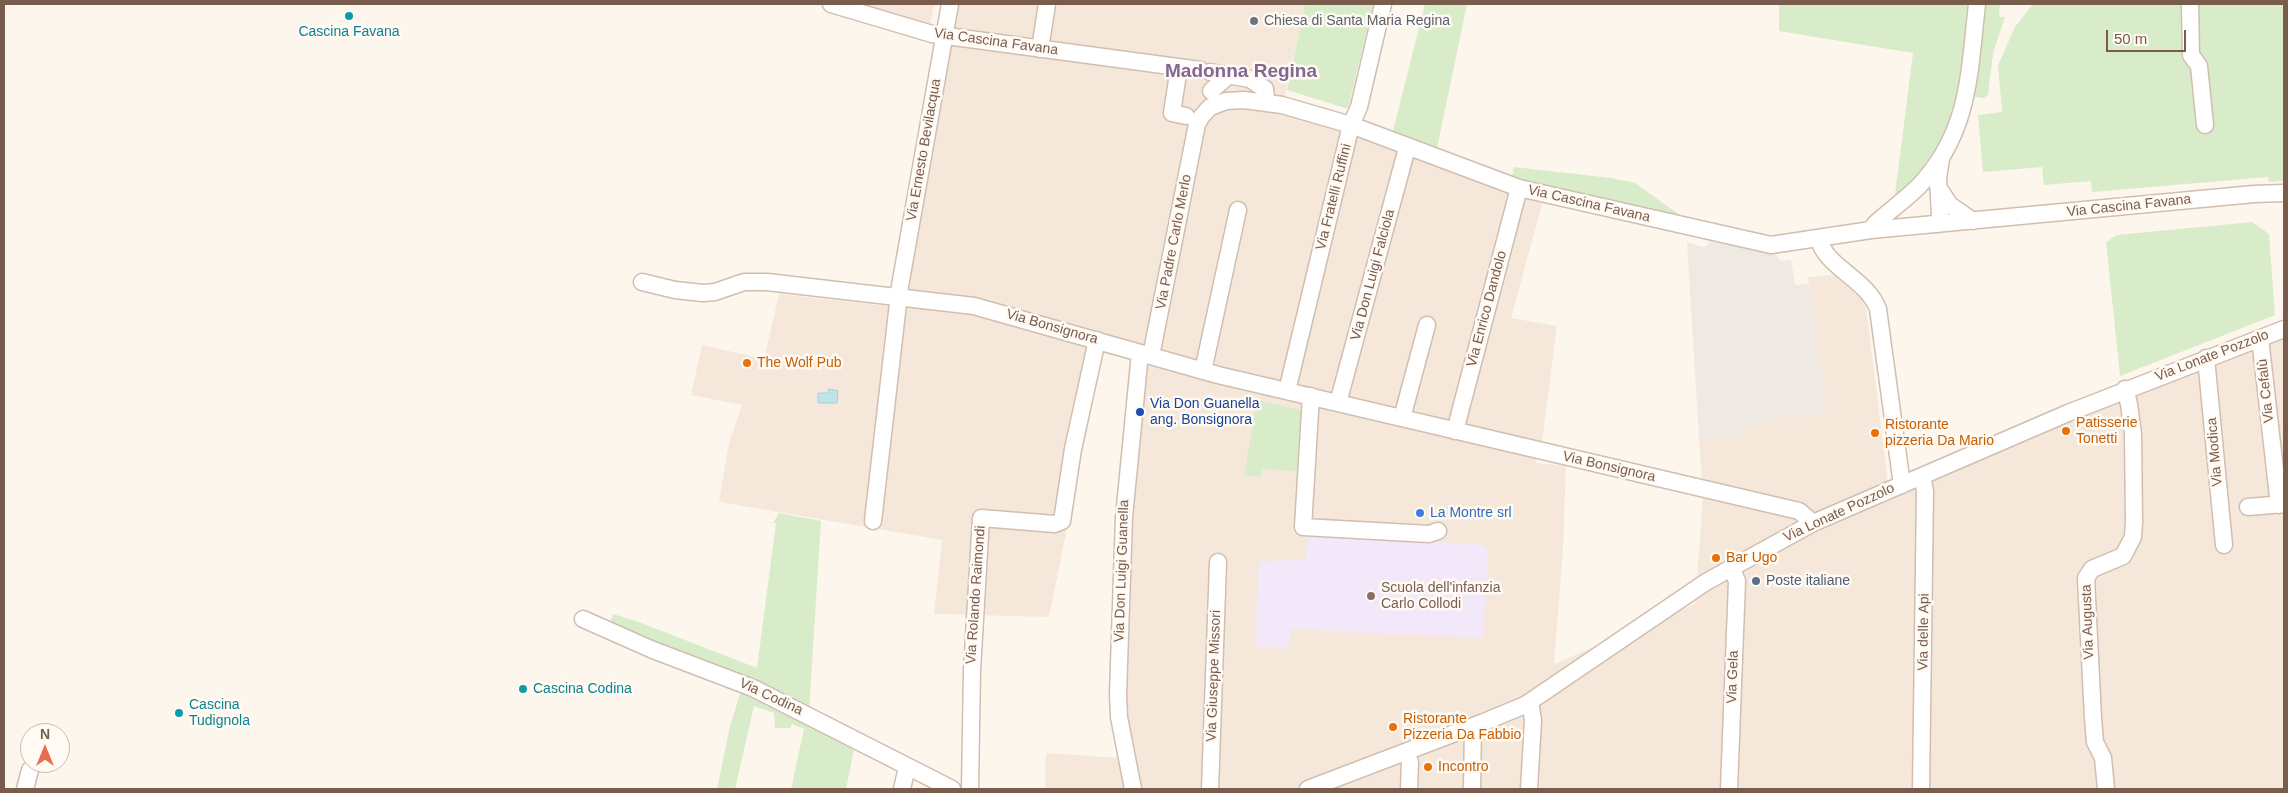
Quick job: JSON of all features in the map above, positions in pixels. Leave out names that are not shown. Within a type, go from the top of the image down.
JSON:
[{"type":"street","name":"Via Cascina Favana","points":[[831,4],[932,34],[1229,75],[1256,81],[1265,89],[1266,97]]},
{"type":"street","name":"Via Ernesto Bevilacqua","points":[[898,296],[950,4]]},
{"type":"street","points":[[1040,49],[1047,4]]},
{"type":"street","name":"Via Fratelli Ruffini","points":[[1287,391],[1351,125],[1359,107],[1383,4]]},
{"type":"street","points":[[1871,230],[1875,224],[1918,187],[1942,157],[1960,120],[1964,105],[1977,4]]},
{"type":"street","points":[[2190,4],[2191,55],[2199,66],[2204,125]]},
{"type":"street","points":[[1172,66],[1172,113],[1191,123]]},
{"type":"street","points":[[1211,91],[1229,75]]},
{"type":"street","name":"Via Cascina Favana","points":[[1191,123],[1199,120],[1207,110],[1217,103],[1226,101],[1265,102],[1316,114],[1351,125],[1407,148],[1520,188],[1775,246],[1871,230],[2284,193]]},
{"type":"street","name":"Via Padre Carlo Merlo","points":[[1145,354],[1191,123]]},
{"type":"street","name":"Via Don Luigi Falciola","points":[[1338,403],[1407,148]]},
{"type":"street","points":[[1938,224],[1940,217],[1938,186],[1942,157]]},
{"type":"street","points":[[1938,186],[1950,205],[1974,221]]},
{"type":"street","name":"Via Enrico Dandolo","points":[[1455,430],[1520,188]]},
{"type":"street","points":[[1203,371],[1238,210]]},
{"type":"street","points":[[1819,239],[1823,251],[1868,290],[1878,309],[1902,485]]},
{"type":"street","name":"Via Bonsignora","points":[[642,282],[703,293],[715,292],[744,282],[755,282],[898,296],[986,309],[1203,371],[1799,512],[1813,523]]},
{"type":"street","points":[[873,521],[898,296]]},
{"type":"street","points":[[1402,418],[1427,325]]},
{"type":"street","name":"Via Lonate Pozzolo","points":[[1308,789],[1474,727],[1530,702],[1706,582],[1813,523],[2125,389],[2284,329]]},
{"type":"street","name":"Via Cefalù","points":[[2248,507],[2281,504],[2260,338]]},
{"type":"street","name":"Via Rolando Raimondi","points":[[970,789],[972,670],[981,518],[1055,524],[1062,522],[1073,449],[1097,340]]},
{"type":"street","name":"Via Don Luigi Guanella","points":[[1133,789],[1119,717],[1118,694],[1124,517],[1145,354]]},
{"type":"street","name":"Via Modica","points":[[2206,358],[2224,545]]},
{"type":"street","name":"Via Augusta","points":[[2106,789],[2103,758],[2096,742],[2093,718],[2086,578],[2092,569],[2123,556],[2133,537],[2133,434],[2125,389]]},
{"type":"street","points":[[1311,396],[1303,527],[1429,534],[1435,534],[1438,531]]},
{"type":"street","name":"Via delle Api","points":[[1921,789],[1925,491],[1922,476]]},
{"type":"street","name":"Via Giuseppe Missori","points":[[1210,789],[1218,562]]},
{"type":"street","name":"Via Gela","points":[[1730,789],[1737,582],[1731,567]]},
{"type":"street","name":"Via Codina","points":[[583,619],[653,650],[754,688],[952,789]]},
{"type":"street","points":[[1529,789],[1533,720],[1530,702]]},
{"type":"street","points":[[1472,789],[1474,727]]},
{"type":"street","points":[[1408,752],[1410,763],[1409,789]]},
{"type":"street","points":[[902,789],[907,767]]},
{"type":"street","points":[[25,789],[29,773]]},
{"type":"shaded area","points":[[849,4],[934,4],[930,28]]},
{"type":"shaded area","points":[[959,4],[1305,4],[1281,114],[1318,122],[1543,201],[1511,318],[1557,326],[1542,442],[1536,463],[1566,466],[1563,551],[1554,664],[1695,604],[1703,498],[1699,439],[1744,435],[1744,427],[1762,426],[1762,420],[1825,412],[1808,277],[1836,275],[1860,296],[1866,307],[1888,483],[2284,334],[2284,789],[1045,789],[1046,753],[1120,758],[1125,722],[1124,684],[1130,359],[1103,353],[1049,617],[934,614],[942,540],[719,502],[729,443],[742,405],[691,395],[702,345],[764,359],[779,294],[904,308]]},
{"type":"shaded area","points":[[1710,241],[1776,255],[1781,261],[1791,260],[1795,285],[1809,284],[1826,412],[1763,420],[1762,426],[1744,427],[1744,435],[1699,439],[1687,242],[1706,247]]},
{"type":"shaded area","name":"Scuola dell'infanzia Carlo Collodi","points":[[1308,533],[1484,545],[1488,551],[1483,638],[1290,629],[1288,648],[1255,647],[1259,562],[1306,559]]},
{"type":"green space","points":[[1305,4],[1373,4],[1348,109],[1287,90]]},
{"type":"green space","points":[[1425,4],[1467,4],[1436,153],[1392,135]]},
{"type":"green space","points":[[1779,4],[1970,4],[1957,114],[1920,177],[1894,202],[1913,53],[1779,31]]},
{"type":"green space","points":[[1982,4],[2000,4],[1999,17],[2005,17],[1993,53],[1988,95],[1984,98],[1973,95]]},
{"type":"green space","points":[[2033,4],[2284,4],[2284,181],[2269,182],[2268,177],[2092,192],[2091,181],[2044,185],[2042,167],[1983,172],[1978,115],[2002,112],[1998,65],[2015,27]]},
{"type":"green space","points":[[1514,167],[1611,178],[1635,183],[1691,223],[1512,178]]},
{"type":"green space","points":[[2252,222],[2269,234],[2275,315],[2120,376],[2106,242],[2117,235]]},
{"type":"green space","points":[[1257,400],[1305,411],[1302,466],[1296,471],[1262,469],[1261,477],[1244,476]]},
{"type":"green space","points":[[779,513],[821,521],[809,712],[608,630],[613,614],[636,621],[757,668],[776,523],[773,523]]},
{"type":"green space","points":[[741,691],[853,745],[854,749],[846,789],[791,789],[804,729],[792,724],[790,728],[775,728],[774,713],[754,706],[735,789],[717,789],[730,726]]},
{"type":"water","points":[[829,389],[838,391],[837,403],[818,403],[818,393],[828,393]]},
{"type":"place","name":"Cascina Favana","points":[[349,16]]},
{"type":"place","name":"Chiesa di Santa Maria Regina","points":[[1254,21]]},
{"type":"place","name":"The Wolf Pub","points":[[747,363]]},
{"type":"place","name":"Via Don Guanella ang. Bonsignora","points":[[1140,412]]},
{"type":"place","name":"Patisserie Tonetti","points":[[2066,431]]},
{"type":"place","name":"Ristorante pizzeria Da Mario","points":[[1875,433]]},
{"type":"place","name":"La Montre srl","points":[[1420,513]]},
{"type":"place","name":"Bar Ugo","points":[[1716,558]]},
{"type":"place","name":"Poste italiane","points":[[1756,581]]},
{"type":"place","name":"Scuola dell'infanzia Carlo Collodi","points":[[1371,596]]},
{"type":"place","name":"Cascina Codina","points":[[523,689]]},
{"type":"place","name":"Cascina Tudignola","points":[[179,713]]},
{"type":"place","name":"Ristorante Pizzeria Da Fabbio","points":[[1393,727]]},
{"type":"place","name":"Incontro","points":[[1428,767]]},
{"type":"district","name":"Madonna Regina","points":[[1241,72]]}]
